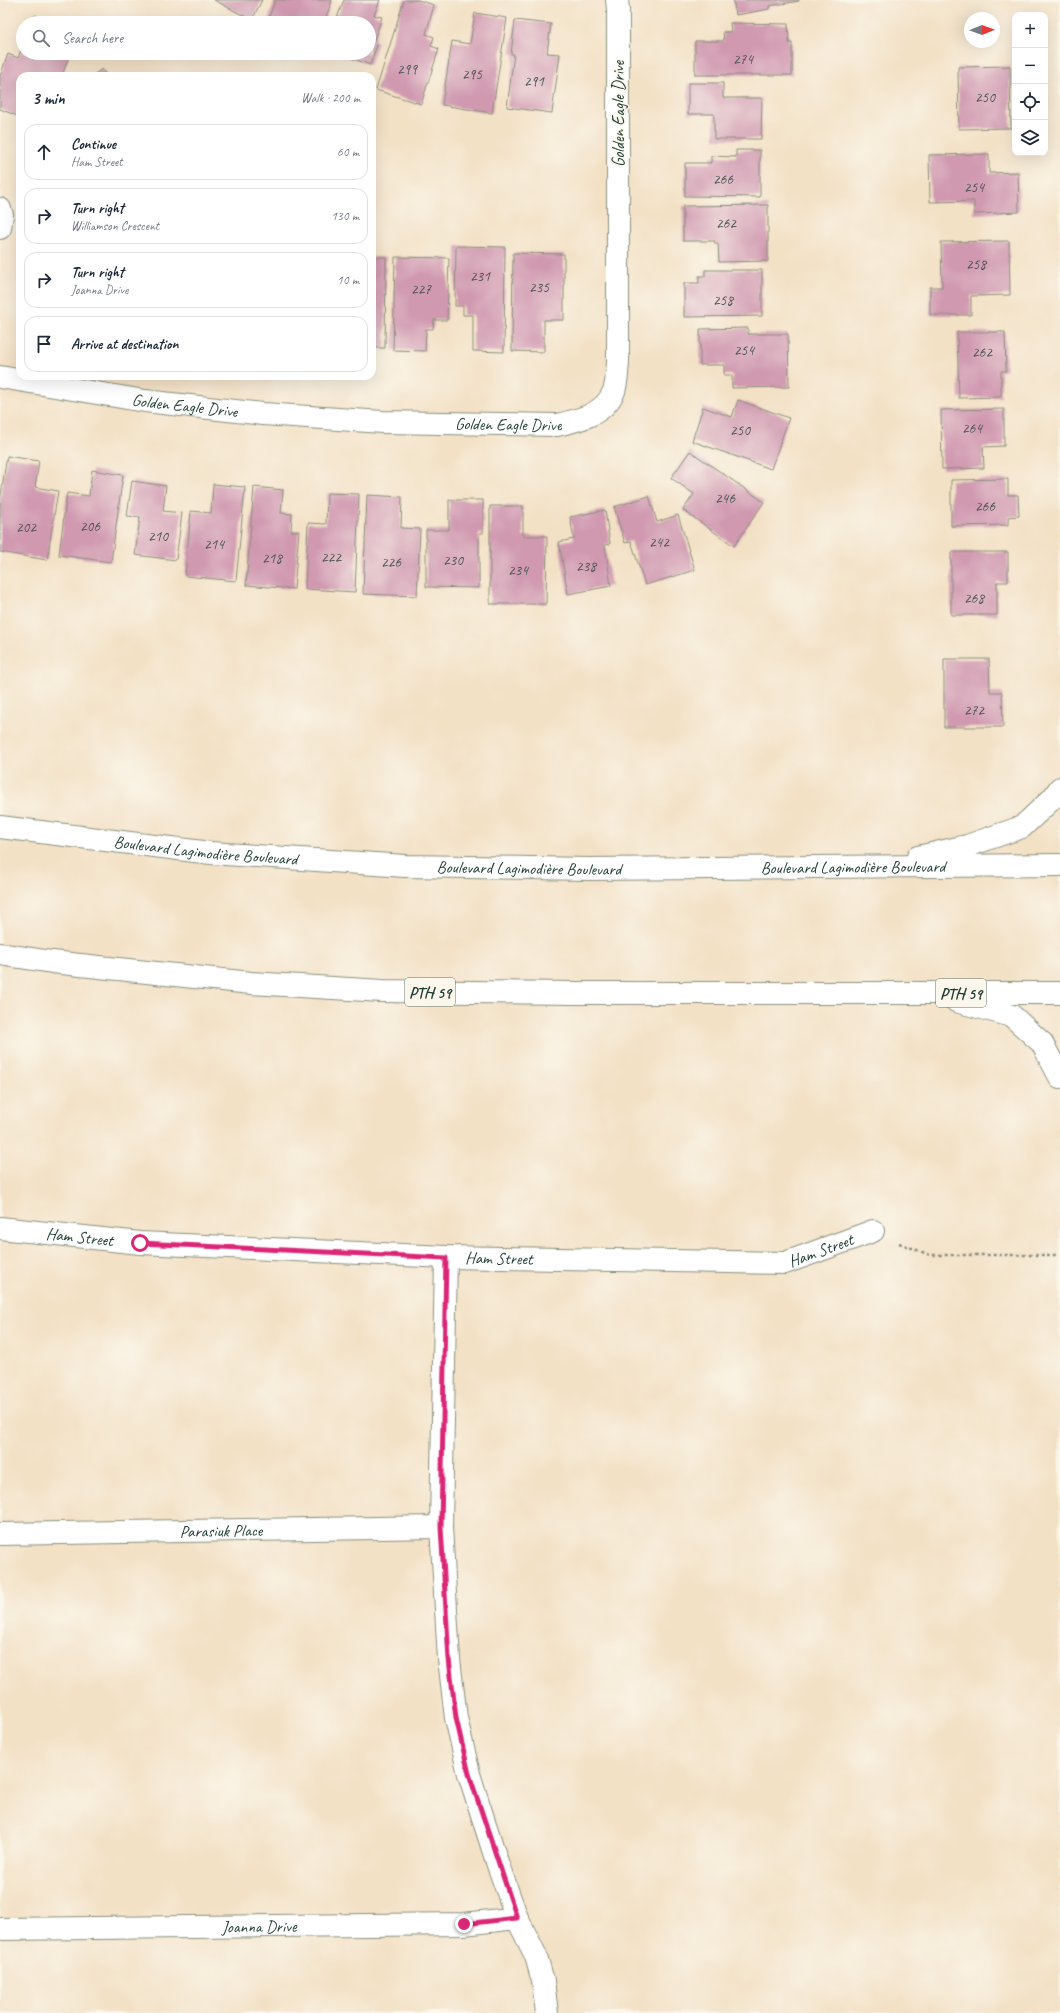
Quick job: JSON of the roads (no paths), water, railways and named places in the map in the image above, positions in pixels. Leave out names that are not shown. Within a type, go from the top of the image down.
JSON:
[{"type":"street","name":"Golden Eagle Drive","points":[[18,380],[145,401],[263,414],[383,422],[557,425],[583,419],[600,411],[614,391],[618,363],[618,9],[616,0]]},
{"type":"street","points":[[0,209],[2,215],[0,228]]},
{"type":"street","name":"Golden Eagle Drive","points":[[0,377],[16,380]]},
{"type":"street","points":[[880,866],[968,846],[1022,827],[1053,798],[1060,788]]},
{"type":"street","name":"Boulevard Lagimodière Boulevard","points":[[0,827],[211,853],[405,866],[597,868],[1060,865]]},
{"type":"street","name":"PTH 59","points":[[0,954],[52,962],[252,983],[382,991],[573,993],[1060,993]]},
{"type":"street","points":[[863,993],[963,1002],[1012,1016],[1042,1043],[1060,1077]]},
{"type":"street","name":"Ham Street","points":[[0,1228],[140,1243],[446,1258],[785,1263],[872,1232]]},
{"type":"street","points":[[446,1258],[441,1527],[449,1659],[456,1718],[469,1774],[517,1918],[536,1956],[543,1981],[547,2013]]},
{"type":"street","name":"Parasiuk Place","points":[[0,1534],[441,1527]]},
{"type":"street","name":"Joanna Drive","points":[[0,1929],[464,1924],[517,1918]]}]
